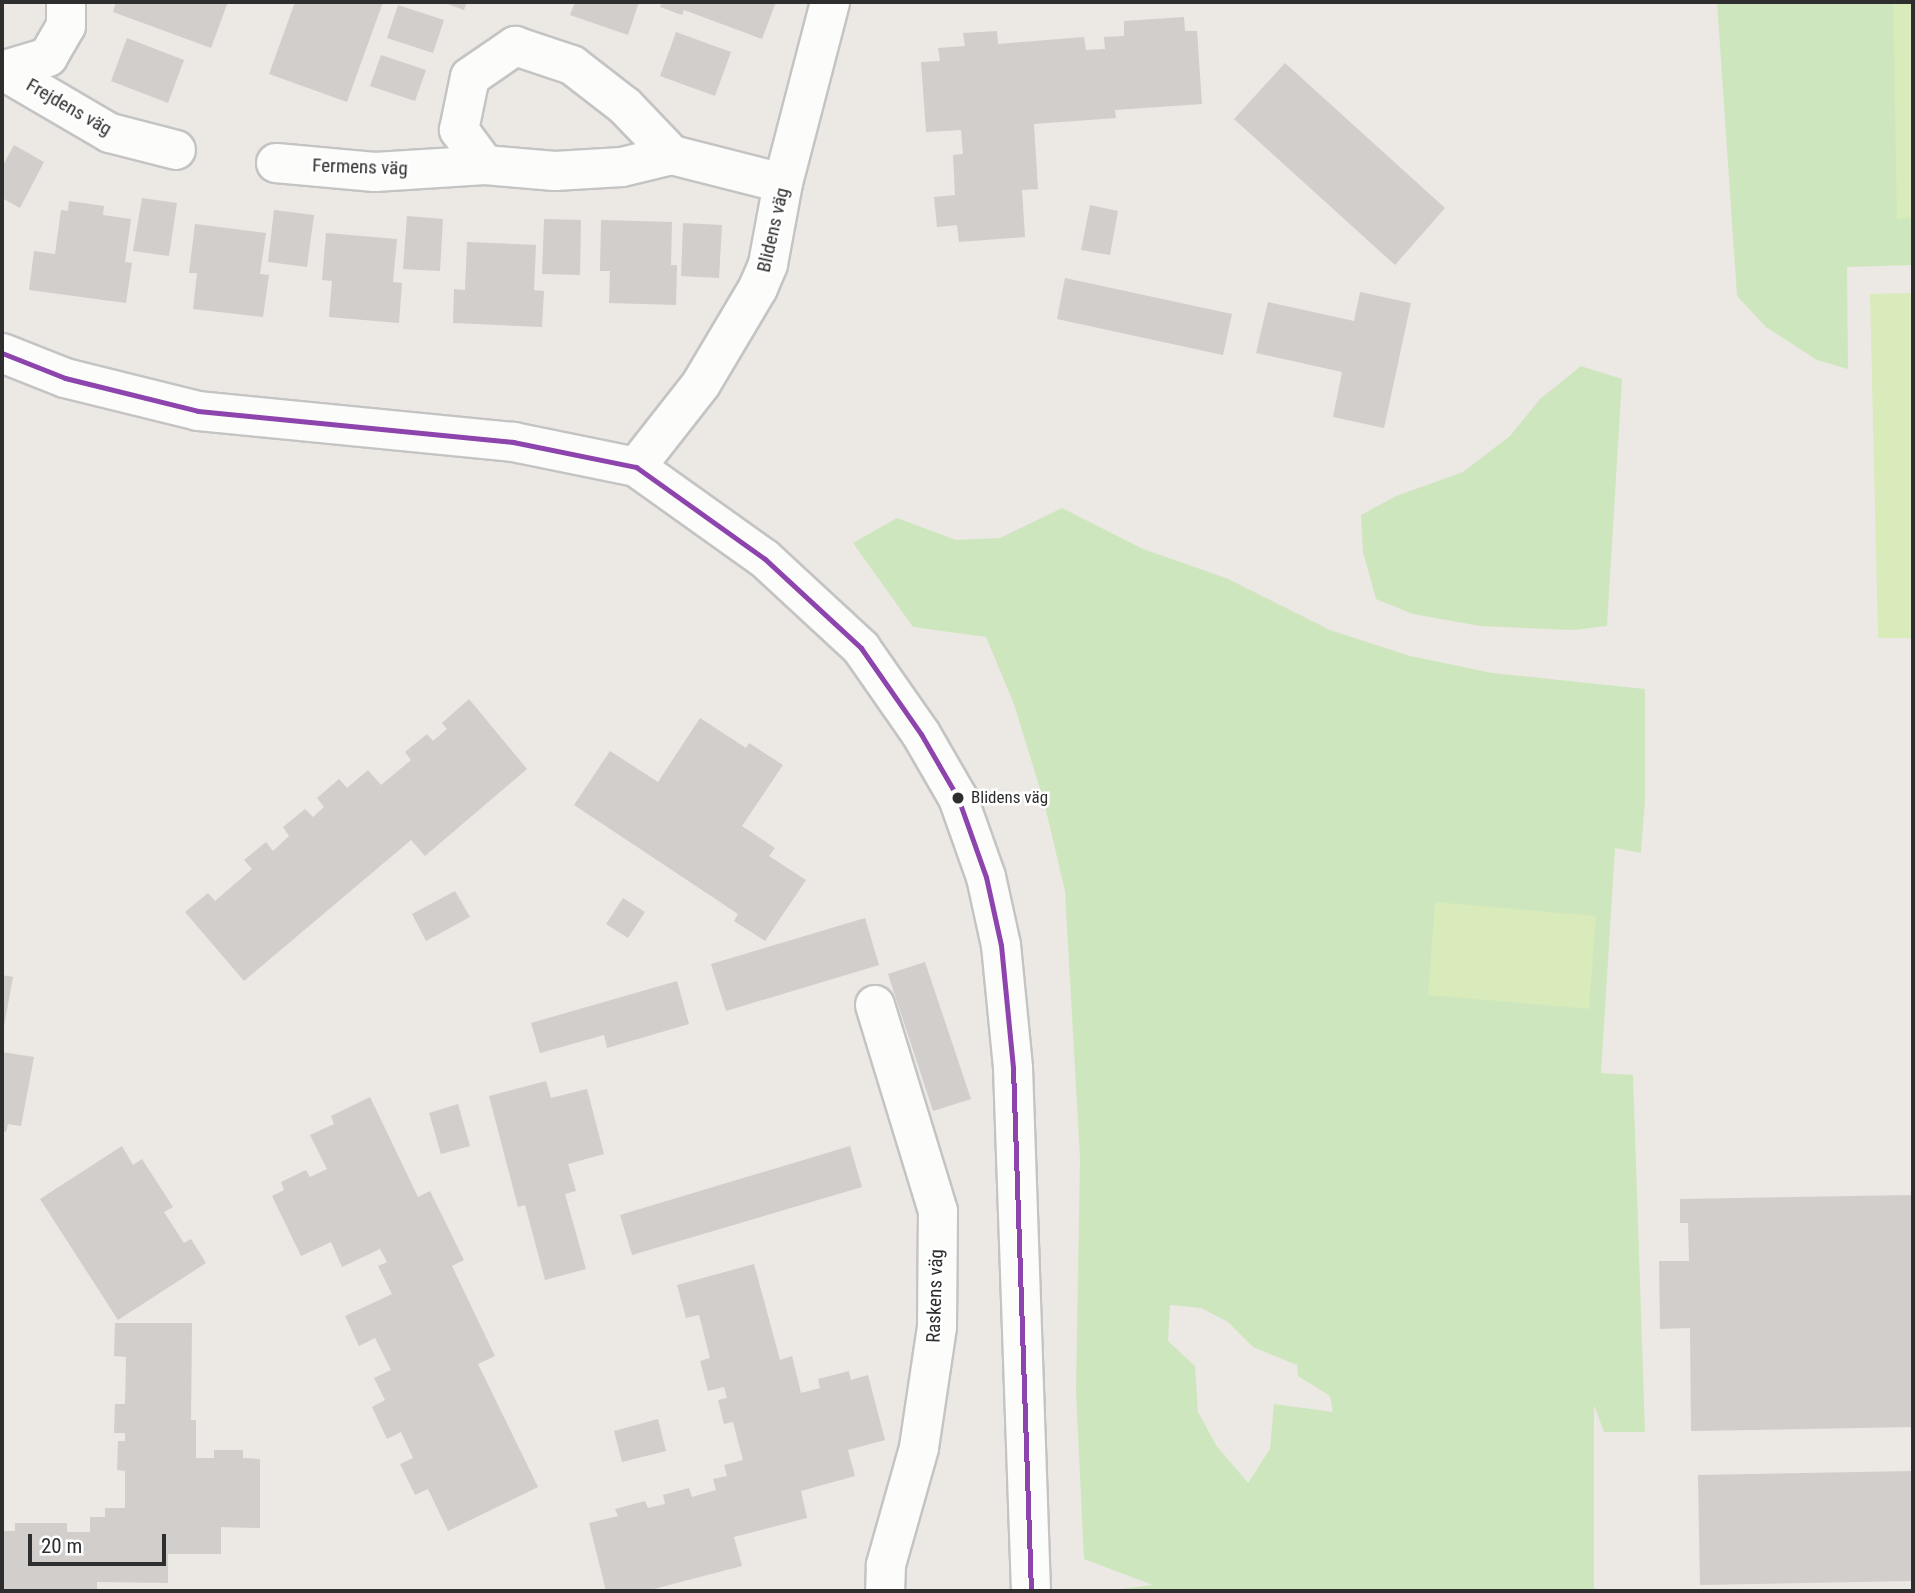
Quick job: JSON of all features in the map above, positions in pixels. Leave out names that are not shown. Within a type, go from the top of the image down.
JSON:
[{"type":"street","name":"Frejdens väg","points":[[4,70],[48,57],[66,26],[66,2]]},
{"type":"street","name":"Blidens väg","points":[[636,467],[701,384],[758,288],[768,264],[783,183],[830,2]]},
{"type":"street","points":[[485,165],[459,130],[470,76],[515,46],[572,65],[625,106],[672,155]]},
{"type":"street","name":"Frejdens väg","points":[[4,70],[110,133],[176,150]]},
{"type":"street","name":"Fermens väg","points":[[276,163],[375,172],[485,165],[555,171],[609,168],[672,155],[783,183]]},
{"type":"street","points":[[2,353],[65,378],[198,411],[513,442],[636,467],[765,559],[861,648],[921,734],[963,811],[986,877],[1001,946],[1013,1068],[1031,1591]]},
{"type":"street","name":"Raskens väg","points":[[875,1005],[938,1211],[937,1327],[919,1448],[886,1564],[885,1591]]},
{"type":"green space","points":[[1717,2],[1913,2],[1913,265],[1847,267],[1848,369],[1817,360],[1766,327],[1737,296]]},
{"type":"green space","points":[[1893,2],[1913,2],[1913,218],[1897,219]]},
{"type":"green space","points":[[1913,293],[1913,638],[1878,638],[1870,294]]},
{"type":"green space","points":[[1581,366],[1622,379],[1607,626],[1573,630],[1480,626],[1413,614],[1376,599],[1363,552],[1361,515],[1396,496],[1463,472],[1510,436],[1540,399]]},
{"type":"green space","points":[[1062,508],[1143,549],[1226,578],[1330,630],[1410,656],[1492,673],[1645,689],[1645,800],[1641,853],[1615,848],[1601,1073],[1633,1075],[1645,1432],[1604,1432],[1594,1405],[1594,1588],[1600,1591],[1105,1591],[1153,1585],[1084,1559],[1076,1392],[1080,1158],[1065,891],[1044,802],[1014,704],[986,637],[913,627],[853,543],[897,518],[956,540],[1000,538]],"holes":[[[1170,1305],[1201,1308],[1228,1322],[1253,1347],[1297,1365],[1298,1376],[1330,1396],[1333,1412],[1274,1404],[1270,1449],[1248,1483],[1216,1445],[1198,1412],[1195,1366],[1168,1341]]]},
{"type":"green space","points":[[1435,902],[1596,916],[1589,1009],[1428,995]]},
{"type":"green space","points":[[1913,1589],[1913,1591],[1734,1591]]},
{"type":"building","points":[[116,2],[228,2],[211,48],[113,12]]},
{"type":"building","points":[[295,2],[383,2],[347,102],[269,74]]},
{"type":"building","points":[[442,2],[467,2],[464,10]]},
{"type":"building","points":[[575,2],[639,2],[628,35],[570,15]]},
{"type":"building","points":[[662,2],[776,2],[762,39],[684,10],[682,15],[660,7]]},
{"type":"building","points":[[398,5],[444,20],[433,53],[387,38]]},
{"type":"building","points":[[1184,17],[1185,31],[1197,31],[1202,104],[1115,110],[1116,118],[1034,124],[1038,189],[1022,190],[1025,237],[959,242],[957,225],[937,227],[934,197],[955,195],[953,155],[963,154],[961,130],[926,132],[921,62],[940,61],[938,48],[965,46],[963,33],[997,31],[998,44],[1084,37],[1086,50],[1105,49],[1104,37],[1124,36],[1124,21]]},
{"type":"building","points":[[676,32],[731,52],[715,96],[660,76]]},
{"type":"building","points":[[127,38],[184,60],[168,103],[111,81]]},
{"type":"building","points":[[381,55],[426,70],[415,101],[370,86]]},
{"type":"building","points":[[1285,63],[1445,208],[1395,265],[1234,119]]},
{"type":"building","points":[[14,145],[44,162],[20,208],[2,198],[2,167]]},
{"type":"building","points":[[142,198],[177,203],[169,256],[133,251]]},
{"type":"building","points":[[69,201],[104,206],[103,215],[131,219],[125,262],[132,263],[126,303],[29,290],[34,251],[55,254],[61,210],[68,211]]},
{"type":"building","points":[[1090,205],[1118,211],[1110,255],[1081,250]]},
{"type":"building","points":[[274,210],[314,215],[307,267],[268,262]]},
{"type":"building","points":[[407,216],[443,219],[440,271],[403,269]]},
{"type":"building","points":[[544,219],[581,220],[580,275],[542,274]]},
{"type":"building","points":[[601,220],[672,222],[671,265],[677,265],[676,305],[609,303],[610,271],[600,271]]},
{"type":"building","points":[[683,223],[722,225],[719,278],[681,276]]},
{"type":"building","points":[[195,224],[266,233],[260,274],[269,275],[263,317],[193,309],[197,273],[189,273]]},
{"type":"building","points":[[326,233],[397,239],[393,282],[402,283],[399,323],[329,317],[332,281],[322,280]]},
{"type":"building","points":[[467,242],[536,245],[534,290],[544,291],[542,327],[453,323],[454,289],[465,290]]},
{"type":"building","points":[[1065,278],[1232,314],[1223,355],[1057,319]]},
{"type":"building","points":[[1360,292],[1411,303],[1384,428],[1333,417],[1342,372],[1256,353],[1268,302],[1354,321]]},
{"type":"building","points":[[469,699],[527,769],[425,856],[411,840],[244,981],[185,912],[208,893],[215,901],[252,869],[244,860],[266,842],[273,851],[289,836],[283,827],[305,809],[313,817],[324,807],[317,798],[339,779],[347,788],[368,770],[381,785],[411,760],[405,752],[427,734],[433,741],[447,729],[442,723]]},
{"type":"building","points":[[700,718],[746,748],[749,743],[783,765],[742,826],[775,848],[769,856],[806,880],[765,941],[734,921],[738,914],[574,805],[610,751],[658,782]]},
{"type":"building","points":[[455,891],[470,917],[426,941],[412,914]]},
{"type":"building","points":[[623,898],[645,912],[628,938],[606,924]]},
{"type":"building","points":[[865,918],[879,965],[726,1011],[711,964]]},
{"type":"building","points":[[925,962],[971,1099],[933,1111],[888,974]]},
{"type":"building","points":[[2,975],[13,977],[3,1032],[2,1031]]},
{"type":"building","points":[[677,981],[689,1024],[607,1048],[604,1035],[540,1053],[531,1023]]},
{"type":"building","points":[[2,1052],[34,1057],[21,1126],[8,1124],[6,1132],[2,1131]]},
{"type":"building","points":[[546,1081],[551,1098],[587,1089],[604,1154],[568,1164],[576,1191],[565,1194],[586,1269],[545,1280],[525,1205],[518,1207],[489,1096]]},
{"type":"building","points":[[370,1097],[418,1197],[430,1191],[464,1260],[452,1266],[495,1356],[478,1364],[538,1487],[448,1531],[428,1489],[415,1495],[400,1464],[413,1458],[401,1432],[387,1439],[372,1407],[385,1400],[374,1378],[391,1370],[375,1338],[359,1346],[345,1316],[392,1294],[378,1266],[387,1262],[380,1249],[342,1267],[331,1242],[301,1256],[272,1196],[284,1190],[281,1182],[306,1170],[310,1177],[327,1169],[310,1135],[334,1124],[331,1116]]},
{"type":"building","points":[[458,1104],[470,1146],[441,1154],[429,1113]]},
{"type":"building","points":[[122,1146],[133,1165],[142,1159],[173,1207],[164,1212],[184,1243],[191,1239],[206,1263],[118,1320],[40,1199]]},
{"type":"building","points":[[850,1146],[862,1187],[632,1255],[620,1215]]},
{"type":"building","points":[[1913,1195],[1913,1427],[1691,1431],[1690,1328],[1660,1329],[1659,1261],[1689,1261],[1688,1223],[1680,1223],[1680,1199]]},
{"type":"building","points":[[754,1264],[780,1360],[792,1356],[801,1393],[820,1388],[818,1379],[849,1371],[851,1380],[868,1375],[885,1440],[848,1450],[855,1476],[801,1491],[807,1518],[734,1537],[742,1566],[646,1591],[606,1591],[589,1523],[618,1516],[615,1509],[645,1501],[648,1508],[665,1504],[663,1495],[689,1488],[692,1497],[716,1490],[713,1479],[727,1476],[724,1465],[743,1460],[733,1422],[724,1424],[718,1400],[727,1398],[724,1387],[708,1391],[700,1361],[710,1358],[699,1315],[686,1318],[677,1285]]},
{"type":"building","points":[[115,1323],[192,1323],[191,1420],[196,1420],[196,1458],[214,1458],[214,1450],[243,1450],[243,1458],[260,1459],[260,1528],[221,1527],[221,1554],[168,1554],[168,1583],[97,1582],[97,1591],[2,1591],[2,1531],[15,1531],[15,1523],[67,1523],[67,1532],[90,1532],[90,1517],[105,1517],[105,1508],[125,1508],[125,1471],[117,1470],[118,1441],[125,1441],[125,1433],[114,1433],[115,1404],[125,1404],[126,1357],[114,1356]]},
{"type":"building","points":[[658,1419],[666,1451],[622,1462],[614,1431]]},
{"type":"building","points":[[1913,1471],[1913,1581],[1700,1585],[1698,1475]]},
{"type":"transit line","points":[[2,353],[65,378],[198,411],[513,442],[636,467],[765,559],[861,648],[921,734],[958,798],[986,877],[1001,945],[1013,1068],[1031,1591]]},
{"type":"place","name":"Blidens väg","points":[[958,798]]}]
